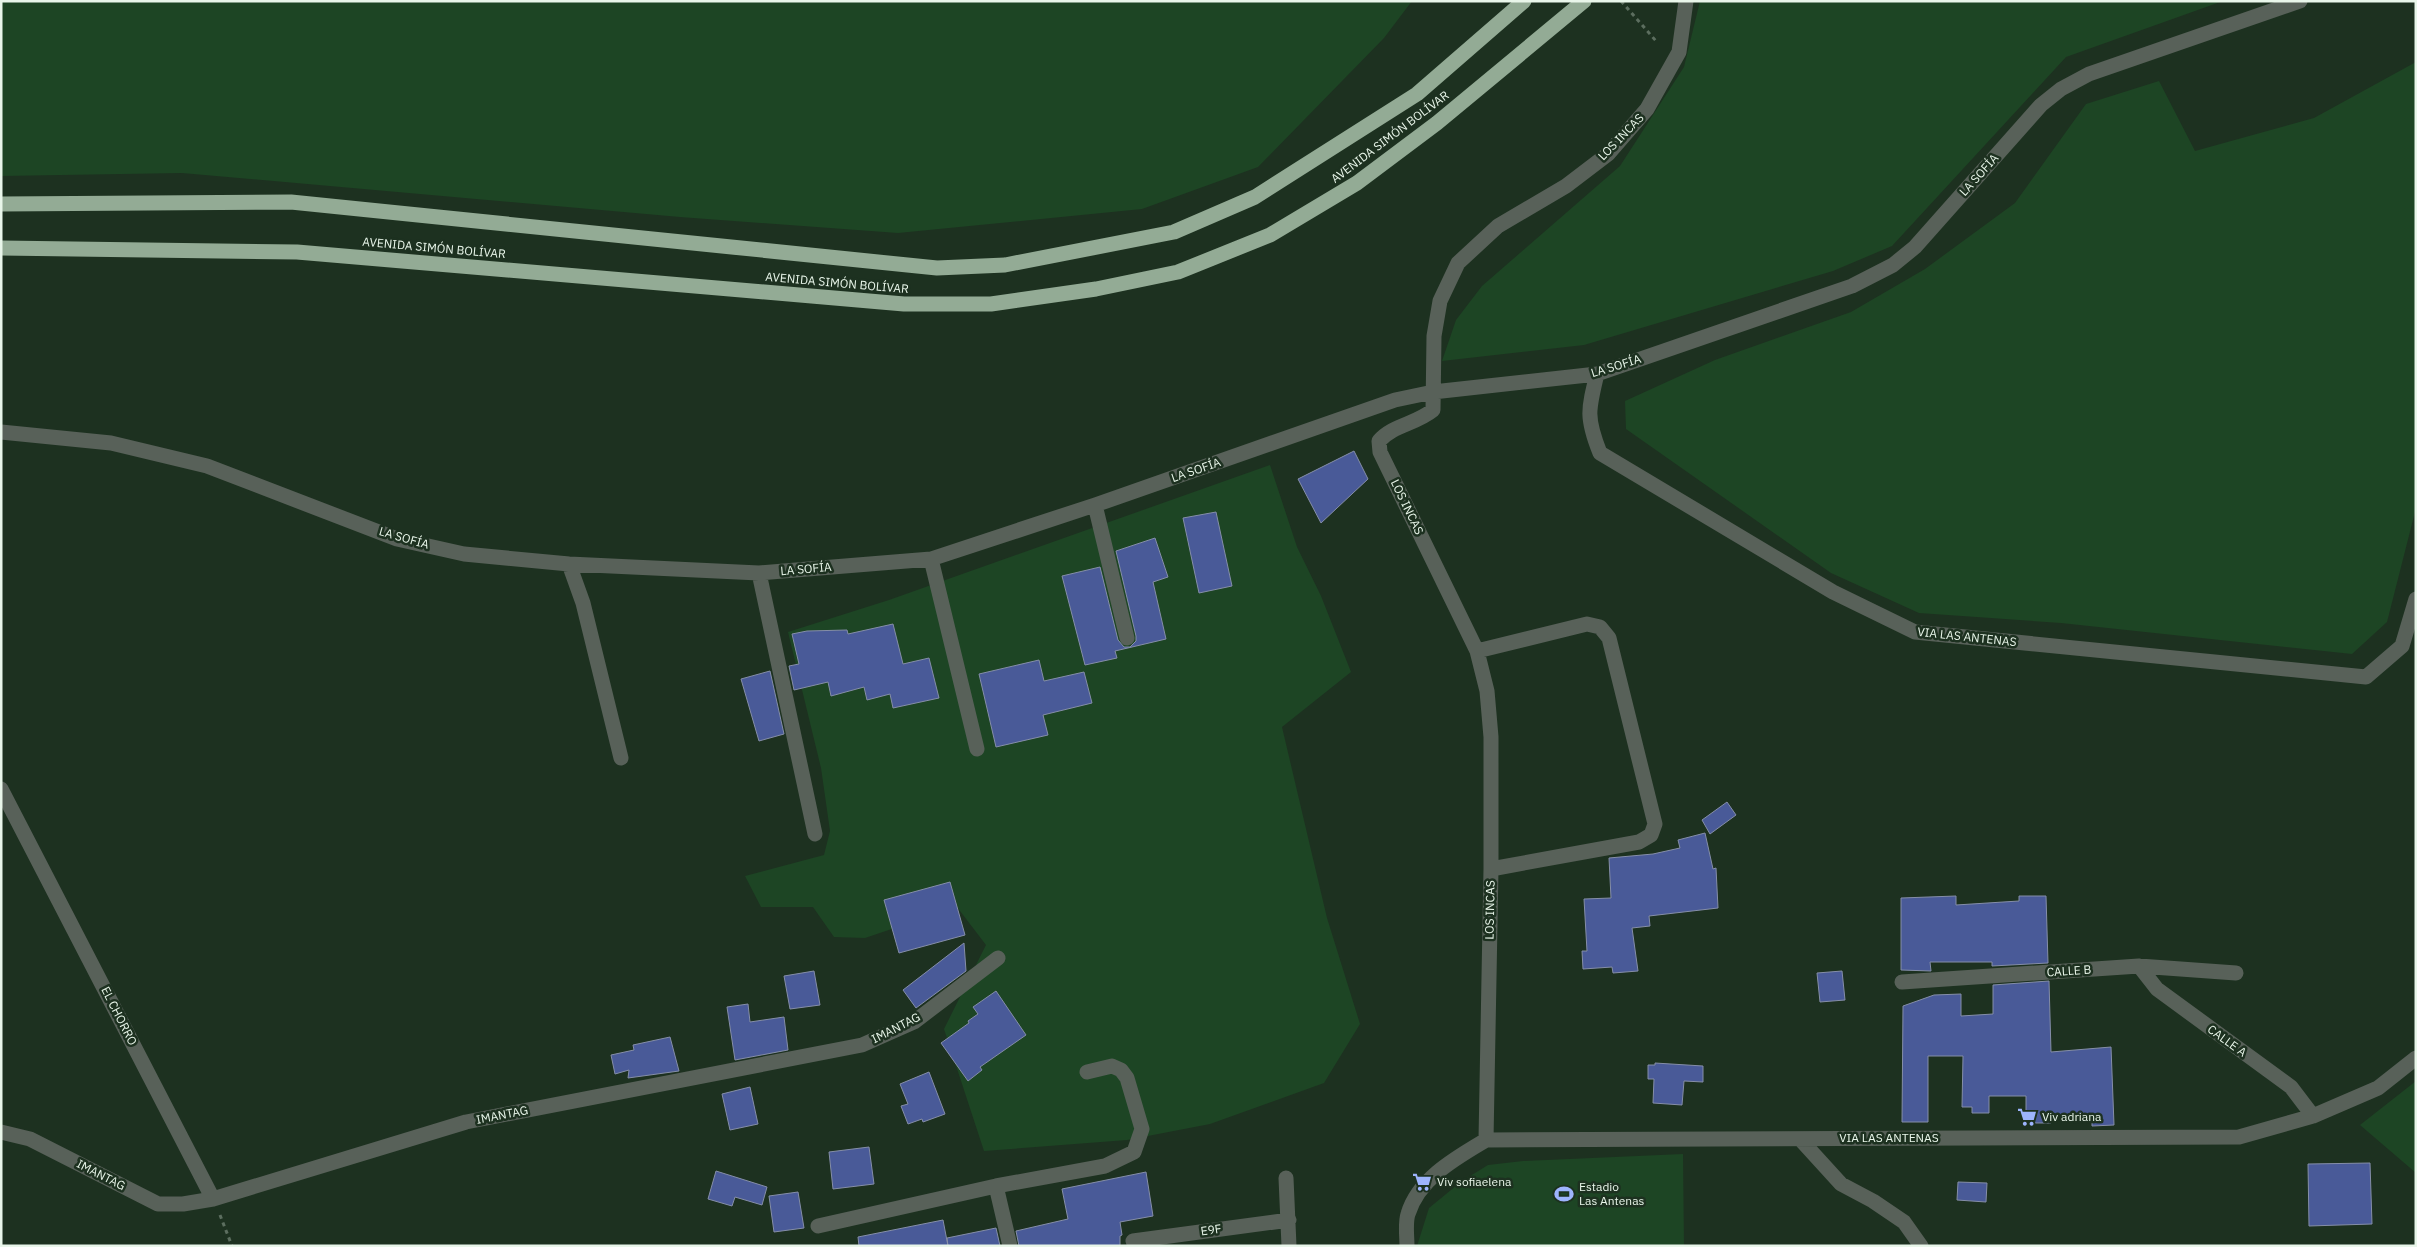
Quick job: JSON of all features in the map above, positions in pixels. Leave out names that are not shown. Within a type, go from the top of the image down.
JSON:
[{"type":"highway","name":"AVENIDA SIMÓN BOLÍVAR","points":[[1,204],[291,202],[937,268],[1005,265],[1174,232],[1255,197],[1417,94],[1524,1]]},
{"type":"highway","name":"AVENIDA SIMÓN BOLÍVAR","points":[[1,248],[297,252],[904,304],[991,304],[1096,289],[1178,272],[1278,230],[1364,178],[1437,123],[1584,1]]},
{"type":"street","name":"LOS INCAS","points":[[1486,1140],[1491,869],[1491,737],[1487,691],[1477,651],[1380,452],[1378,441],[1387,432],[1423,418],[1433,410],[1434,336],[1440,301],[1458,263],[1498,226],[1566,186],[1608,154],[1647,110],[1679,52],[1686,1]]},
{"type":"street","name":"LA SOFÍA","points":[[1,432],[111,443],[207,466],[397,539],[464,554],[569,564],[759,573],[931,559],[1095,505],[1395,400],[1433,392],[1596,374],[1874,277],[1915,247],[2041,105],[2061,89],[2089,74],[2300,1]]},
{"type":"street","name":"VIA LAS ANTENAS","points":[[1596,374],[1588,409],[1589,423],[1600,453],[1833,592],[1915,632],[2366,677],[2402,646],[2416,599]]},
{"type":"street","points":[[1095,505],[1127,638]]},
{"type":"street","points":[[931,559],[977,749]]},
{"type":"street","points":[[569,564],[583,604],[621,758]]},
{"type":"street","points":[[759,573],[815,834]]},
{"type":"street","points":[[1477,651],[1587,624],[1600,627],[1609,638],[1655,824],[1651,835],[1639,842],[1491,869]]},
{"type":"street","name":"EL CHORRO","points":[[1,789],[213,1199]]},
{"type":"street","name":"IMANTAG","points":[[1,1132],[30,1139],[158,1204],[183,1204],[213,1199],[466,1122],[862,1045],[914,1022],[998,958]]},
{"type":"street","name":"CALLE B","points":[[1902,982],[2139,966],[2236,973]]},
{"type":"street","name":"CALLE A","points":[[2139,966],[2157,989],[2291,1087],[2314,1116]]},
{"type":"street","name":"VIA LAS ANTENAS","points":[[1486,1140],[2239,1137],[2314,1116],[2378,1088],[2416,1058]]},
{"type":"street","points":[[818,1226],[996,1186],[1105,1166],[1134,1152],[1142,1129],[1127,1078],[1121,1070],[1112,1066],[1087,1072]]},
{"type":"street","points":[[1800,1139],[1841,1184],[1873,1201],[1904,1222],[1921,1246]]},
{"type":"street","points":[[1407,1246],[1407,1215],[1422,1188],[1449,1162],[1486,1140]]},
{"type":"street","points":[[1286,1178],[1289,1246]]},
{"type":"street","points":[[996,1186],[1010,1246]]},
{"type":"street","name":"E9F","points":[[1133,1241],[1289,1220]]},
{"type":"path","points":[[1621,1],[1656,41]]},
{"type":"path","points":[[213,1199],[232,1246]]},
{"type":"green space","points":[[1,1],[1412,1],[1384,38],[1258,167],[1142,209],[898,233],[680,217],[182,173],[1,176]]},
{"type":"green space","points":[[1700,1],[2223,1],[2066,57],[1892,246],[1833,271],[1584,345],[1442,361],[1456,320],[1482,286],[1620,166],[1684,67]]},
{"type":"green space","points":[[2416,62],[2416,508],[2387,622],[2352,654],[2061,623],[1919,613],[1831,573],[1626,429],[1625,401],[1715,360],[1851,312],[1925,269],[2015,203],[2086,104],[2159,81],[2195,151],[2314,118]]},
{"type":"green space","points":[[1270,465],[1297,547],[1321,596],[1351,672],[1282,727],[1327,918],[1360,1024],[1324,1083],[1210,1124],[1127,1140],[984,1151],[944,1029],[986,945],[957,907],[865,938],[834,937],[813,907],[761,907],[745,876],[824,855],[830,831],[821,768],[788,632],[889,600]]},
{"type":"green space","points":[[2416,1081],[2416,1173],[2360,1125]]},
{"type":"green space","name":"Estadio Las Antenas","points":[[1683,1154],[1684,1246],[1417,1246],[1429,1208],[1462,1181],[1488,1165],[1523,1161]]},
{"type":"building","points":[[1354,451],[1368,479],[1321,523],[1298,479]]},
{"type":"building","points":[[1216,512],[1232,586],[1199,593],[1183,518]]},
{"type":"building","points":[[1155,538],[1168,577],[1153,582],[1166,639],[1115,651],[1117,658],[1085,665],[1062,576],[1100,567],[1118,640],[1124,647],[1130,647],[1136,641],[1136,636],[1116,551]]},
{"type":"building","points":[[893,624],[903,664],[929,658],[939,698],[893,708],[890,694],[867,700],[864,687],[831,696],[828,682],[794,690],[789,666],[799,664],[792,634],[807,631],[847,630],[848,634]]},
{"type":"building","points":[[1039,660],[1044,681],[1084,672],[1092,703],[1043,715],[1048,735],[996,747],[979,674]]},
{"type":"building","points":[[770,671],[784,734],[759,741],[741,679]]},
{"type":"building","points":[[1727,802],[1736,815],[1710,834],[1702,820]]},
{"type":"building","points":[[1705,833],[1713,869],[1716,868],[1718,908],[1649,916],[1650,926],[1632,928],[1638,971],[1613,973],[1612,967],[1583,969],[1582,951],[1587,951],[1584,899],[1611,898],[1609,858],[1653,854],[1680,848],[1678,840]]},
{"type":"building","points":[[950,882],[965,935],[899,953],[884,900]]},
{"type":"building","points":[[1956,896],[1956,905],[2019,901],[2019,896],[2046,896],[2048,963],[1992,966],[1992,962],[1930,962],[1931,971],[1901,970],[1901,898]]},
{"type":"building","points":[[964,943],[966,971],[916,1008],[903,990]]},
{"type":"building","points":[[814,971],[820,1005],[790,1009],[784,976]]},
{"type":"building","points":[[1842,971],[1845,1000],[1820,1002],[1817,973]]},
{"type":"building","points":[[2049,981],[2051,1052],[2111,1047],[2114,1125],[2092,1126],[2092,1118],[2051,1114],[2051,1123],[2026,1123],[2026,1096],[1989,1096],[1989,1113],[1972,1113],[1972,1107],[1962,1107],[1963,1056],[1928,1056],[1928,1122],[1902,1122],[1903,1006],[1934,995],[1961,994],[1961,1016],[1993,1014],[1993,985]]},
{"type":"building","points":[[996,991],[1026,1035],[980,1067],[982,1070],[968,1081],[941,1043],[969,1023],[968,1021],[978,1014],[973,1007]]},
{"type":"building","points":[[748,1004],[750,1022],[784,1017],[788,1050],[735,1060],[727,1007]]},
{"type":"building","points":[[670,1037],[679,1071],[628,1078],[629,1070],[615,1074],[611,1055],[634,1050],[633,1045]]},
{"type":"building","points":[[1655,1063],[1703,1066],[1703,1082],[1684,1081],[1682,1105],[1653,1103],[1654,1079],[1648,1079],[1648,1065],[1655,1065]]},
{"type":"building","points":[[929,1072],[945,1114],[923,1122],[922,1119],[908,1124],[901,1106],[908,1104],[900,1084]]},
{"type":"building","points":[[750,1087],[758,1124],[730,1130],[722,1094]]},
{"type":"building","points":[[869,1147],[874,1184],[833,1189],[829,1152]]},
{"type":"building","points":[[2370,1163],[2372,1224],[2309,1226],[2308,1164]]},
{"type":"building","points":[[716,1171],[767,1187],[762,1205],[735,1197],[732,1206],[708,1199]]},
{"type":"building","points":[[1146,1172],[1153,1216],[1120,1222],[1122,1235],[1120,1236],[1120,1246],[1019,1246],[1016,1231],[1068,1219],[1062,1189]]},
{"type":"building","points":[[1958,1182],[1987,1183],[1986,1202],[1957,1200]]},
{"type":"building","points":[[798,1192],[804,1228],[774,1232],[769,1196]]},
{"type":"building","points":[[943,1220],[948,1246],[859,1246],[858,1237]]},
{"type":"building","points":[[996,1228],[1000,1246],[948,1246],[947,1238]]},
{"type":"place","name":"Viv adriana","points":[[2027,1117]]},
{"type":"place","name":"Viv sofiaelena","points":[[1422,1182]]},
{"type":"place","name":"Estadio Las Antenas","points":[[1564,1194]]}]
